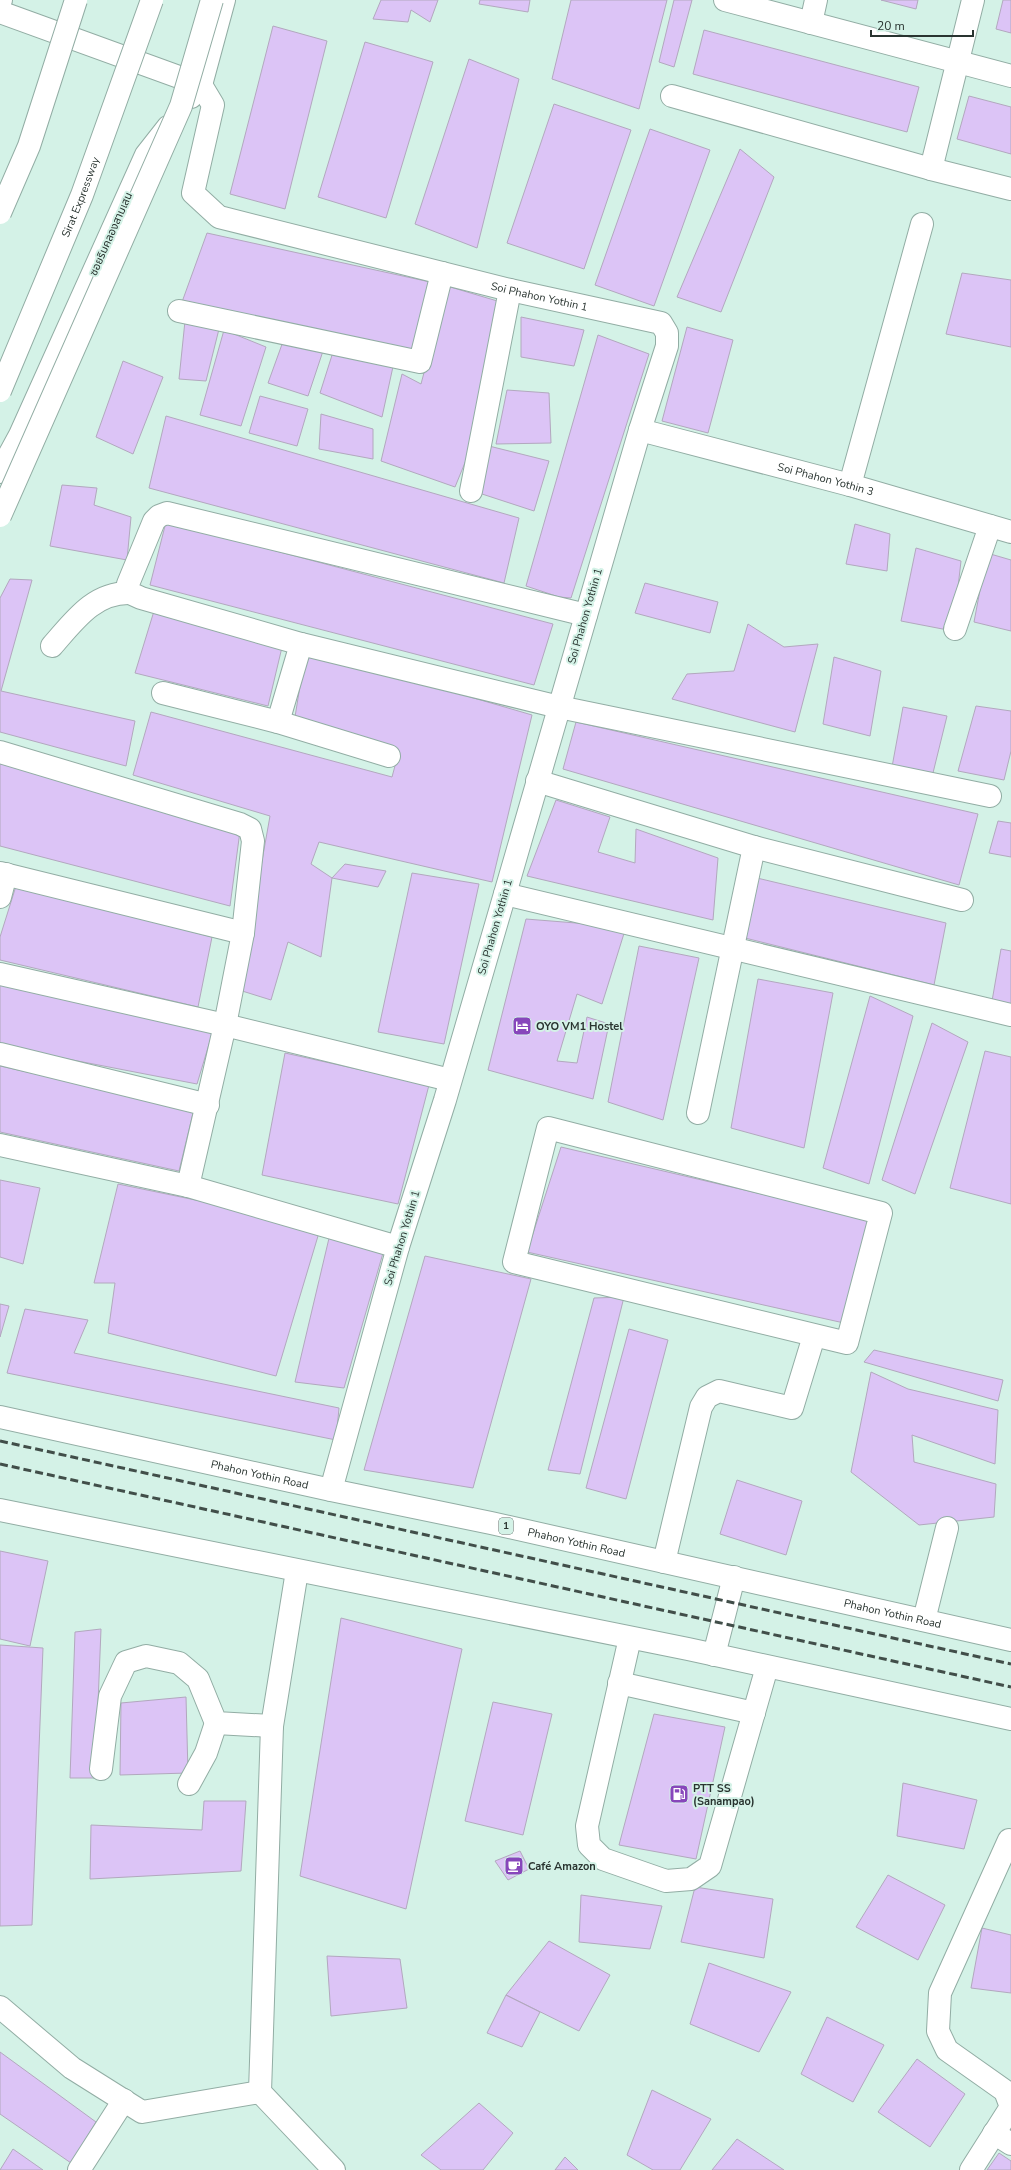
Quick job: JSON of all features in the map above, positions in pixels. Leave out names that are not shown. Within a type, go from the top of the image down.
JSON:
[{"type":"main road","points":[[0,213],[29,146],[76,0]]},
{"type":"main road","name":"Sirat Expressway","points":[[0,391],[82,195],[152,0]]},
{"type":"main road","points":[[0,516],[181,106],[212,0]]},
{"type":"main road","name":"ซอยริมคลองสามเสน","points":[[0,472],[20,435],[146,155],[201,85],[224,0]]},
{"type":"main road","points":[[725,0],[1011,76]]},
{"type":"main road","points":[[811,23],[816,0]]},
{"type":"main road","points":[[931,169],[973,0]]},
{"type":"main road","points":[[0,12],[201,85]]},
{"type":"main road","name":"Soi Phahon Yothin 1","points":[[201,85],[213,105],[193,193],[219,216],[510,290],[661,322],[667,333],[667,346],[640,430],[450,1080],[398,1247],[331,1490]]},
{"type":"main road","points":[[672,96],[931,169],[1011,189]]},
{"type":"main road","points":[[850,485],[922,224]]},
{"type":"main road","points":[[179,310],[420,362],[442,273]]},
{"type":"main road","points":[[471,491],[510,290]]},
{"type":"main road","name":"Soi Phahon Yothin 3","points":[[640,430],[850,485],[1011,532]]},
{"type":"main road","points":[[130,593],[128,584],[154,521],[159,516],[167,514],[586,615]]},
{"type":"main road","points":[[955,629],[990,526]]},
{"type":"main road","points":[[52,646],[83,611],[100,598],[118,593],[130,593],[141,598],[301,644],[559,707],[990,796]]},
{"type":"main road","points":[[278,722],[301,644]]},
{"type":"main road","points":[[163,693],[278,722],[389,756]]},
{"type":"main road","points":[[0,752],[240,824],[250,829],[253,841],[242,933],[226,1025],[188,1186]]},
{"type":"main road","points":[[537,782],[754,847],[962,900]]},
{"type":"main road","points":[[698,1113],[754,847]]},
{"type":"main road","points":[[0,897],[3,873],[242,933]]},
{"type":"main road","points":[[505,894],[733,947],[1011,1015]]},
{"type":"main road","points":[[0,974],[226,1025],[450,1080]]},
{"type":"main road","points":[[0,1054],[208,1104]]},
{"type":"main road","points":[[548,1128],[881,1213],[847,1343],[814,1336],[514,1262],[548,1128]]},
{"type":"main road","points":[[0,1145],[188,1186],[398,1247]]},
{"type":"main road","points":[[664,1562],[701,1407],[707,1396],[719,1391],[792,1408],[814,1336]]},
{"type":"main road","name":"Phahon Yothin Road","points":[[0,1418],[491,1523],[1011,1640]]},
{"type":"main road","points":[[0,1510],[714,1655],[1011,1719]]},
{"type":"main road","points":[[924,1620],[947,1528]]},
{"type":"main road","points":[[297,1571],[272,1726],[260,2092],[334,2170]]},
{"type":"main road","points":[[714,1655],[734,1577]]},
{"type":"main road","points":[[630,1638],[587,1826],[589,1845],[603,1859],[666,1881],[691,1879],[710,1866],[767,1666]]},
{"type":"main road","points":[[102,1768],[110,1696],[126,1662],[146,1656],[179,1663],[198,1679],[216,1723],[206,1753],[188,1784]]},
{"type":"main road","points":[[619,1683],[754,1713]]},
{"type":"main road","points":[[216,1723],[272,1726]]},
{"type":"main road","points":[[971,2170],[1003,2138],[1011,2107],[1005,2091],[947,2050],[938,2031],[940,1993],[1009,1840]]},
{"type":"main road","points":[[0,2007],[72,2068],[142,2112],[260,2092]]},
{"type":"main road","points":[[79,2170],[124,2100]]},
{"type":"building","points":[[381,0],[438,0],[430,22],[411,10],[408,22],[373,19]]},
{"type":"building","points":[[480,0],[530,0],[528,12],[479,4]]},
{"type":"building","points":[[571,0],[667,0],[639,109],[552,79]]},
{"type":"building","points":[[674,0],[692,0],[674,67],[659,62]]},
{"type":"building","points":[[881,0],[918,0],[916,9]]},
{"type":"building","points":[[1003,0],[1011,0],[1011,33],[996,29]]},
{"type":"building","points":[[273,26],[327,41],[285,209],[230,194]]},
{"type":"building","points":[[704,30],[919,87],[907,132],[693,74]]},
{"type":"building","points":[[365,42],[433,62],[386,218],[318,197]]},
{"type":"building","points":[[469,59],[519,79],[477,248],[415,224]]},
{"type":"building","points":[[969,96],[1011,107],[1011,154],[957,139]]},
{"type":"building","points":[[554,104],[631,130],[584,269],[507,243]]},
{"type":"building","points":[[650,129],[710,150],[654,306],[595,285]]},
{"type":"building","points":[[740,149],[774,177],[721,312],[677,297]]},
{"type":"building","points":[[207,233],[430,282],[415,352],[182,302]]},
{"type":"building","points":[[962,273],[1011,280],[1011,347],[946,334]]},
{"type":"building","points":[[447,286],[504,303],[471,448],[455,487],[381,461],[402,374],[421,384]]},
{"type":"building","points":[[521,317],[584,330],[574,366],[521,357]]},
{"type":"building","points":[[185,321],[219,329],[206,381],[179,379]]},
{"type":"building","points":[[687,327],[733,340],[708,433],[662,421]]},
{"type":"building","points":[[224,330],[266,347],[241,426],[200,415]]},
{"type":"building","points":[[598,335],[649,354],[571,598],[559,597],[526,586]]},
{"type":"building","points":[[285,336],[325,345],[308,396],[268,383]]},
{"type":"building","points":[[333,352],[394,362],[382,417],[320,393]]},
{"type":"building","points":[[123,361],[163,377],[133,454],[96,437]]},
{"type":"building","points":[[507,390],[549,393],[551,443],[496,444]]},
{"type":"building","points":[[260,396],[308,409],[297,446],[249,433]]},
{"type":"building","points":[[321,414],[373,429],[373,459],[319,449]]},
{"type":"building","points":[[166,416],[519,518],[504,583],[149,488]]},
{"type":"building","points":[[489,446],[549,461],[534,511],[479,493]]},
{"type":"building","points":[[62,485],[97,488],[94,505],[131,517],[127,560],[50,546]]},
{"type":"building","points":[[166,522],[553,624],[534,685],[150,585]]},
{"type":"building","points":[[855,524],[890,534],[887,571],[846,564]]},
{"type":"building","points":[[916,548],[961,561],[953,631],[901,621]]},
{"type":"building","points":[[987,553],[1011,560],[1011,631],[974,622]]},
{"type":"building","points":[[10,579],[32,580],[1,691],[135,721],[126,766],[0,732],[0,598]]},
{"type":"building","points":[[645,583],[718,602],[710,633],[635,613]]},
{"type":"building","points":[[154,611],[283,643],[268,706],[135,673]]},
{"type":"building","points":[[748,624],[784,647],[818,644],[795,732],[672,699],[687,674],[734,671]]},
{"type":"building","points":[[306,649],[532,715],[492,882],[319,842],[311,864],[332,878],[321,957],[288,942],[271,1000],[239,990],[270,816],[133,775],[151,712],[392,777],[399,751],[294,723]]},
{"type":"building","points":[[834,657],[881,671],[870,736],[823,724]]},
{"type":"building","points":[[976,706],[1011,711],[1011,751],[1004,780],[958,771]]},
{"type":"building","points":[[903,707],[947,716],[932,777],[892,767]]},
{"type":"building","points":[[576,722],[978,814],[959,885],[563,769]]},
{"type":"building","points":[[0,761],[240,831],[230,906],[0,846]]},
{"type":"building","points":[[556,800],[610,817],[598,852],[635,863],[636,829],[718,858],[713,920],[527,876]]},
{"type":"building","points":[[998,821],[1011,823],[1011,857],[989,853]]},
{"type":"building","points":[[345,864],[386,871],[378,887],[332,878]]},
{"type":"building","points":[[412,873],[479,884],[444,1044],[378,1032]]},
{"type":"building","points":[[757,878],[946,923],[934,985],[745,938]]},
{"type":"building","points":[[16,886],[212,937],[198,1007],[0,960],[0,937]]},
{"type":"building","points":[[526,919],[626,927],[602,1004],[577,994],[557,1061],[577,1063],[587,1017],[609,1024],[593,1099],[488,1070]]},
{"type":"building","points":[[639,946],[699,958],[663,1120],[608,1102]]},
{"type":"building","points":[[1001,949],[1011,951],[1011,1011],[991,1007]]},
{"type":"building","points":[[758,979],[833,993],[804,1148],[731,1128]]},
{"type":"building","points":[[0,982],[213,1031],[197,1084],[0,1046]]},
{"type":"building","points":[[870,996],[913,1016],[869,1184],[823,1168]]},
{"type":"building","points":[[932,1023],[968,1042],[915,1194],[882,1180]]},
{"type":"building","points":[[985,1051],[1011,1057],[1011,1204],[950,1188]]},
{"type":"building","points":[[285,1053],[429,1085],[398,1204],[262,1175]]},
{"type":"building","points":[[0,1066],[194,1109],[179,1171],[0,1132]]},
{"type":"building","points":[[561,1147],[868,1219],[844,1323],[527,1252]]},
{"type":"building","points":[[0,1180],[40,1188],[23,1264],[0,1257]]},
{"type":"building","points":[[118,1184],[321,1226],[276,1376],[108,1333],[115,1283],[94,1283]]},
{"type":"building","points":[[330,1234],[383,1253],[344,1388],[295,1382]]},
{"type":"building","points":[[425,1256],[531,1279],[473,1488],[364,1470]]},
{"type":"building","points":[[624,1297],[580,1474],[548,1470],[594,1298]]},
{"type":"building","points":[[0,1304],[9,1306],[0,1337]]},
{"type":"building","points":[[25,1309],[88,1320],[74,1353],[339,1408],[336,1440],[7,1373]]},
{"type":"building","points":[[629,1329],[668,1340],[626,1499],[586,1488]]},
{"type":"building","points":[[874,1350],[1003,1380],[998,1401],[864,1362]]},
{"type":"building","points":[[871,1372],[908,1389],[998,1410],[995,1464],[912,1435],[914,1462],[996,1484],[994,1517],[919,1525],[851,1472]]},
{"type":"building","points":[[737,1480],[802,1501],[786,1555],[720,1534]]},
{"type":"building","points":[[0,1551],[48,1561],[30,1646],[0,1639]]},
{"type":"building","points":[[341,1618],[462,1649],[406,1909],[300,1876]]},
{"type":"building","points":[[101,1629],[95,1778],[70,1778],[75,1632]]},
{"type":"building","points":[[0,1645],[43,1648],[32,1925],[0,1926]]},
{"type":"building","points":[[186,1697],[188,1773],[120,1775],[121,1703]]},
{"type":"building","points":[[493,1702],[552,1714],[523,1835],[465,1821]]},
{"type":"building","points":[[654,1714],[725,1727],[696,1859],[619,1845]]},
{"type":"building","points":[[903,1783],[977,1800],[964,1849],[897,1836]]},
{"type":"building","points":[[204,1801],[246,1801],[241,1871],[90,1879],[91,1825],[202,1830]]},
{"type":"building","points":[[520,1851],[529,1869],[508,1880],[495,1861]]},
{"type":"building","points":[[888,1875],[945,1905],[918,1960],[856,1927]]},
{"type":"building","points":[[695,1887],[773,1899],[764,1958],[681,1942]]},
{"type":"building","points":[[581,1895],[662,1906],[650,1949],[579,1942]]},
{"type":"building","points":[[982,1928],[1011,1935],[1011,1993],[971,1988]]},
{"type":"building","points":[[549,1941],[610,1975],[579,2031],[506,1995]]},
{"type":"building","points":[[327,1956],[400,1959],[407,2008],[331,2016]]},
{"type":"building","points":[[709,1963],[791,1992],[759,2052],[690,2024]]},
{"type":"building","points":[[506,1995],[540,2012],[522,2047],[487,2033]]},
{"type":"building","points":[[827,2017],[884,2045],[853,2102],[801,2074]]},
{"type":"building","points":[[0,2052],[96,2122],[71,2163],[0,2114]]},
{"type":"building","points":[[917,2059],[965,2094],[930,2147],[878,2112]]},
{"type":"building","points":[[652,2090],[711,2119],[680,2170],[653,2170],[627,2155]]},
{"type":"building","points":[[479,2103],[513,2133],[483,2170],[441,2170],[421,2155]]},
{"type":"building","points":[[737,2139],[784,2170],[712,2170]]},
{"type":"building","points":[[13,2149],[43,2170],[0,2170]]},
{"type":"building","points":[[999,2153],[1011,2161],[1011,2170],[987,2170]]},
{"type":"building","points":[[565,2157],[578,2170],[555,2170]]},
{"type":"railway","points":[[0,1441],[1011,1664]]},
{"type":"railway","points":[[0,1464],[1011,1687]]},
{"type":"place","name":"OYO VM1 Hostel","points":[[522,1026]]},
{"type":"place","name":"PTT SS (Sanampao)","points":[[679,1794]]},
{"type":"place","name":"Café Amazon","points":[[514,1866]]}]
